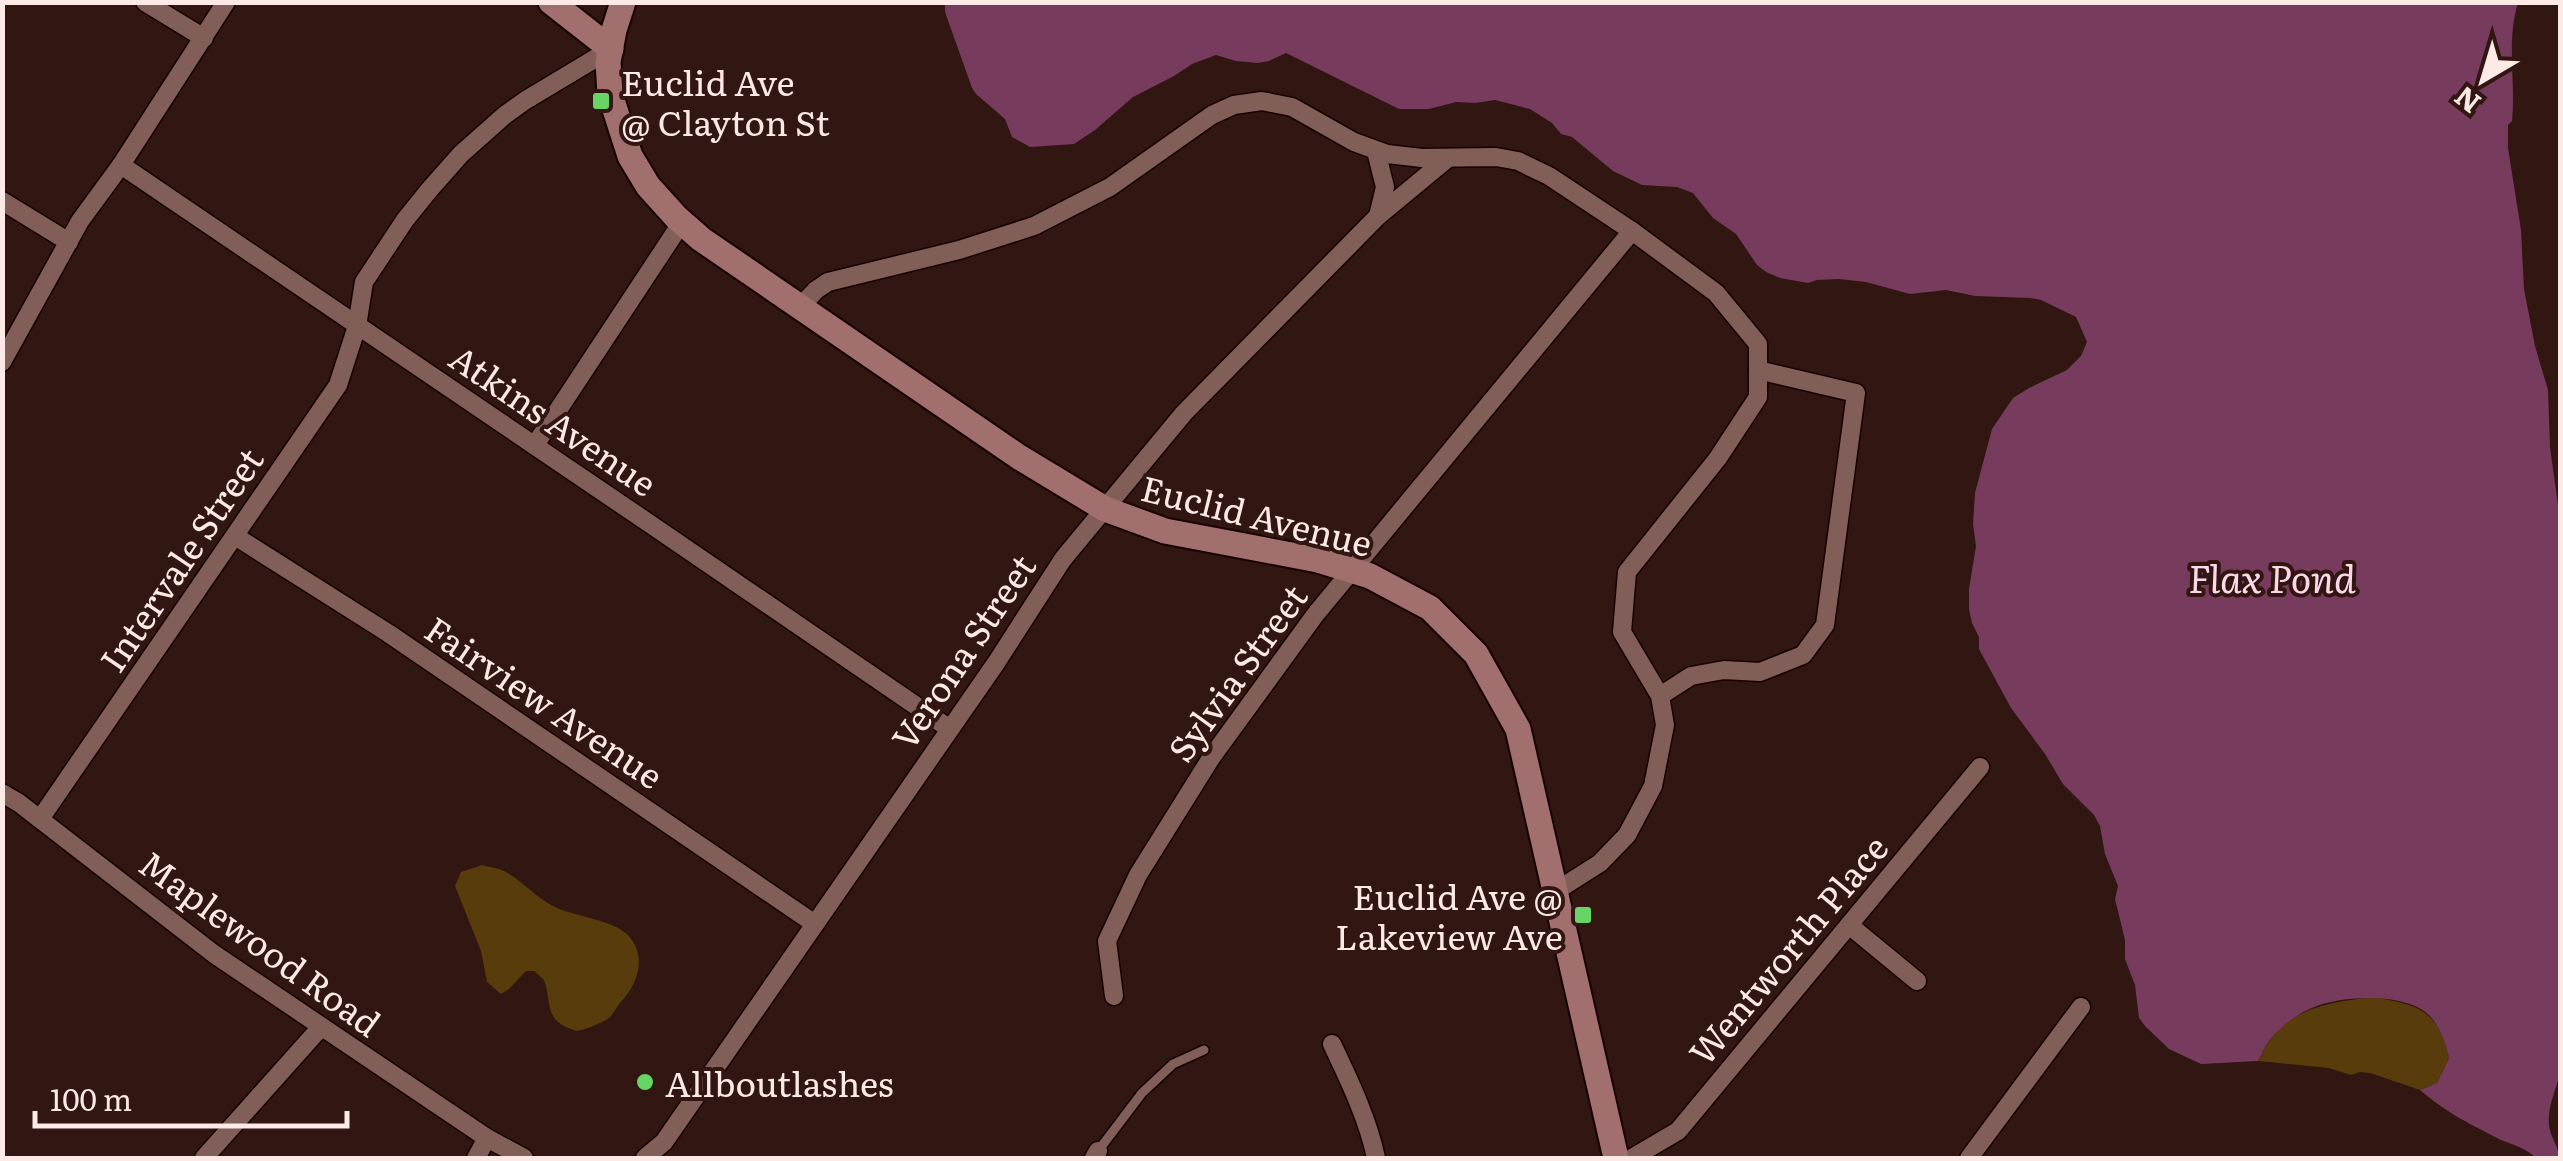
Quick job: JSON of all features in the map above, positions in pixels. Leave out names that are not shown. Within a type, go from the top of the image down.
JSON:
[{"type":"street","points":[[145,2],[204,38]]},
{"type":"street","points":[[2,362],[80,221],[121,165],[226,2]]},
{"type":"street","points":[[551,2],[610,50]]},
{"type":"street","name":"Euclid Avenue","points":[[623,2],[608,62],[610,94],[630,156],[648,186],[701,239],[1018,457],[1105,509],[1165,531],[1318,560],[1370,576],[1430,608],[1476,654],[1518,729],[1616,1158]]},
{"type":"street","name":"Intervale Street","points":[[40,820],[338,385],[357,326],[364,282],[412,212],[461,154],[489,128],[526,100],[610,50]]},
{"type":"street","points":[[800,307],[828,282],[959,250],[1034,226],[1110,187],[1212,115],[1234,105],[1262,101],[1292,107],[1376,151],[1402,156],[1496,157],[1518,161],[1549,176],[1716,293],[1758,344],[1758,396],[1718,458],[1626,572],[1622,632],[1660,696],[1665,725],[1653,786],[1628,835],[1600,863],[1556,892]]},
{"type":"street","points":[[1376,151],[1384,187],[1378,216]]},
{"type":"street","name":"Verona Street","points":[[646,1158],[664,1142],[1063,559],[1184,413],[1378,216],[1448,158]]},
{"type":"street","name":"Atkins Avenue","points":[[121,165],[950,729]]},
{"type":"street","points":[[2,201],[69,242]]},
{"type":"street","points":[[534,444],[682,222]]},
{"type":"street","name":"Sylvia Street","points":[[1114,996],[1106,940],[1138,876],[1212,758],[1315,615],[1632,232]]},
{"type":"street","points":[[1660,696],[1691,676],[1724,670],[1760,672],[1803,655],[1825,625],[1856,394],[1758,370]]},
{"type":"street","name":"Fairview Avenue","points":[[235,536],[403,643],[814,924]]},
{"type":"street","name":"Wentworth Place","points":[[1632,1158],[1678,1131],[1980,767]]},
{"type":"street","name":"Maplewood Road","points":[[2,793],[214,954],[487,1138]]},
{"type":"street","points":[[1849,926],[1917,982]]},
{"type":"street","points":[[1969,1158],[2082,1008]]},
{"type":"street","points":[[204,1158],[321,1027]]},
{"type":"street","points":[[1332,1044],[1376,1158]]},
{"type":"street","points":[[476,1158],[487,1138],[524,1158]]},
{"type":"lane","points":[[1096,1154],[1142,1094],[1173,1064],[1204,1050]]},
{"type":"shaded area","points":[[482,865],[511,875],[555,907],[607,923],[632,940],[639,957],[637,974],[608,1018],[577,1031],[559,1023],[551,1012],[544,980],[534,971],[526,971],[501,994],[487,982],[481,951],[455,886],[461,872]]},
{"type":"shaded area","points":[[2373,997],[2414,1007],[2432,1019],[2449,1058],[2437,1083],[2420,1090],[2370,1073],[2351,1075],[2329,1068],[2258,1061],[2275,1034],[2299,1015],[2327,1004]]},
{"type":"water","name":"Flax Pond","points":[[945,3],[2518,3],[2514,17],[2513,106],[2508,148],[2521,230],[2524,289],[2548,390],[2550,447],[2560,520],[2560,1073],[2549,1119],[2559,1158],[2536,1158],[2456,1116],[2420,1090],[2437,1083],[2449,1058],[2434,1020],[2406,1003],[2356,998],[2312,1008],[2279,1029],[2258,1061],[2201,1064],[2169,1049],[2139,1018],[2115,899],[2118,886],[2105,854],[2100,826],[2063,784],[2011,708],[1979,649],[1969,609],[1976,546],[1975,493],[1992,429],[2013,398],[2067,370],[2081,356],[2087,342],[2076,317],[2030,298],[1975,296],[1946,290],[1910,294],[1866,282],[1839,279],[1808,283],[1780,278],[1757,265],[1736,234],[1713,218],[1693,193],[1677,187],[1642,185],[1613,171],[1530,109],[1495,100],[1399,109],[1286,53],[1258,63],[1216,55],[1133,97],[1074,144],[1030,147],[1012,137],[1005,119],[972,88]]},
{"type":"place","name":"Euclid Ave @ Clayton St","points":[[601,101]]},
{"type":"place","name":"Euclid Ave @ Lakeview Ave","points":[[1583,915]]},
{"type":"place","name":"Allboutlashes","points":[[645,1082]]}]
